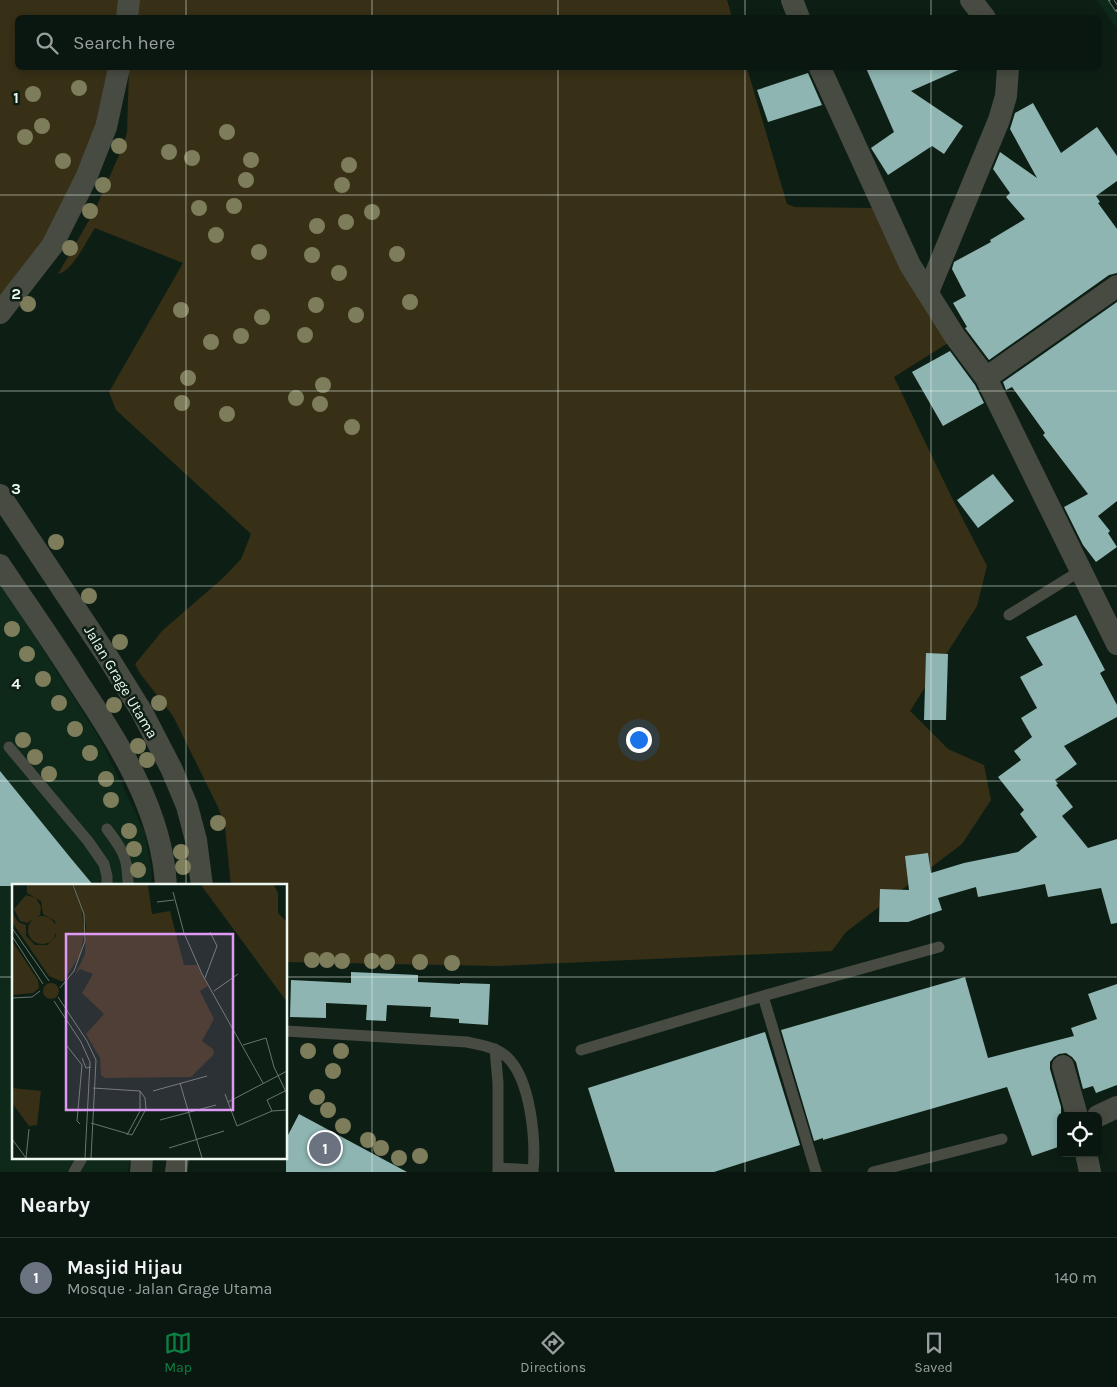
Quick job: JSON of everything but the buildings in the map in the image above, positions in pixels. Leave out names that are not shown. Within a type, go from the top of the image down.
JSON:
[{"type":"street","points":[[127,15],[129,0]]},
{"type":"street","points":[[792,0],[798,15]]},
{"type":"street","points":[[971,0],[983,15]]},
{"type":"street","points":[[0,313],[52,246],[86,178],[106,127],[119,70]]},
{"type":"street","points":[[821,70],[910,266],[954,335],[986,378],[1117,644]]},
{"type":"street","points":[[928,292],[999,120],[1006,96],[1008,70]]},
{"type":"street","points":[[986,378],[1117,286]]},
{"type":"street","name":"Jalan Grage Utama","points":[[0,495],[142,712],[188,806],[196,840],[202,884]]},
{"type":"street","points":[[0,565],[71,670],[122,753],[153,819],[163,852],[164,884]]},
{"type":"street","points":[[1063,1066],[1076,1112]]},
{"type":"street","points":[[1102,1114],[1117,1107]]},
{"type":"street","points":[[1087,1157],[1090,1172]]},
{"type":"lane","points":[[1009,615],[1080,571]]},
{"type":"lane","points":[[9,747],[104,864],[107,884]]},
{"type":"lane","points":[[107,829],[124,856],[128,884]]},
{"type":"lane","points":[[580,1050],[939,947]]},
{"type":"lane","points":[[763,996],[816,1172]]},
{"type":"lane","points":[[288,1032],[467,1042],[495,1049],[506,1057],[518,1071],[528,1096],[533,1145],[533,1171],[498,1170],[498,1083],[495,1049]]},
{"type":"lane","points":[[873,1172],[1002,1139]]},
{"type":"lane","points":[[74,1172],[81,1160]]},
{"type":"shaded area","points":[[0,0],[121,0],[118,15],[15,15],[15,70],[108,70],[93,135],[76,182],[42,243],[0,299]]},
{"type":"shaded area","points":[[134,0],[727,0],[731,15],[134,15]]},
{"type":"shaded area","points":[[1097,0],[1117,0],[1117,29]]},
{"type":"shaded area","points":[[129,70],[748,70],[787,204],[795,207],[872,208],[948,343],[894,377],[987,566],[977,606],[910,711],[948,749],[984,765],[991,800],[962,844],[846,932],[832,951],[496,966],[288,962],[288,884],[231,884],[225,827],[218,807],[173,716],[135,664],[163,630],[223,578],[241,559],[251,534],[116,410],[109,392],[183,263],[95,228],[74,262],[69,268],[58,274],[95,210],[123,146],[127,132]]},
{"type":"shaded area","points":[[0,583],[100,739],[145,833],[152,884],[12,884],[12,1160],[130,1160],[128,1172],[0,1172]]},
{"type":"railway","points":[[1111,0],[1117,9]]},
{"type":"place","name":"Masjid Hijau","points":[[325,1148]]}]
